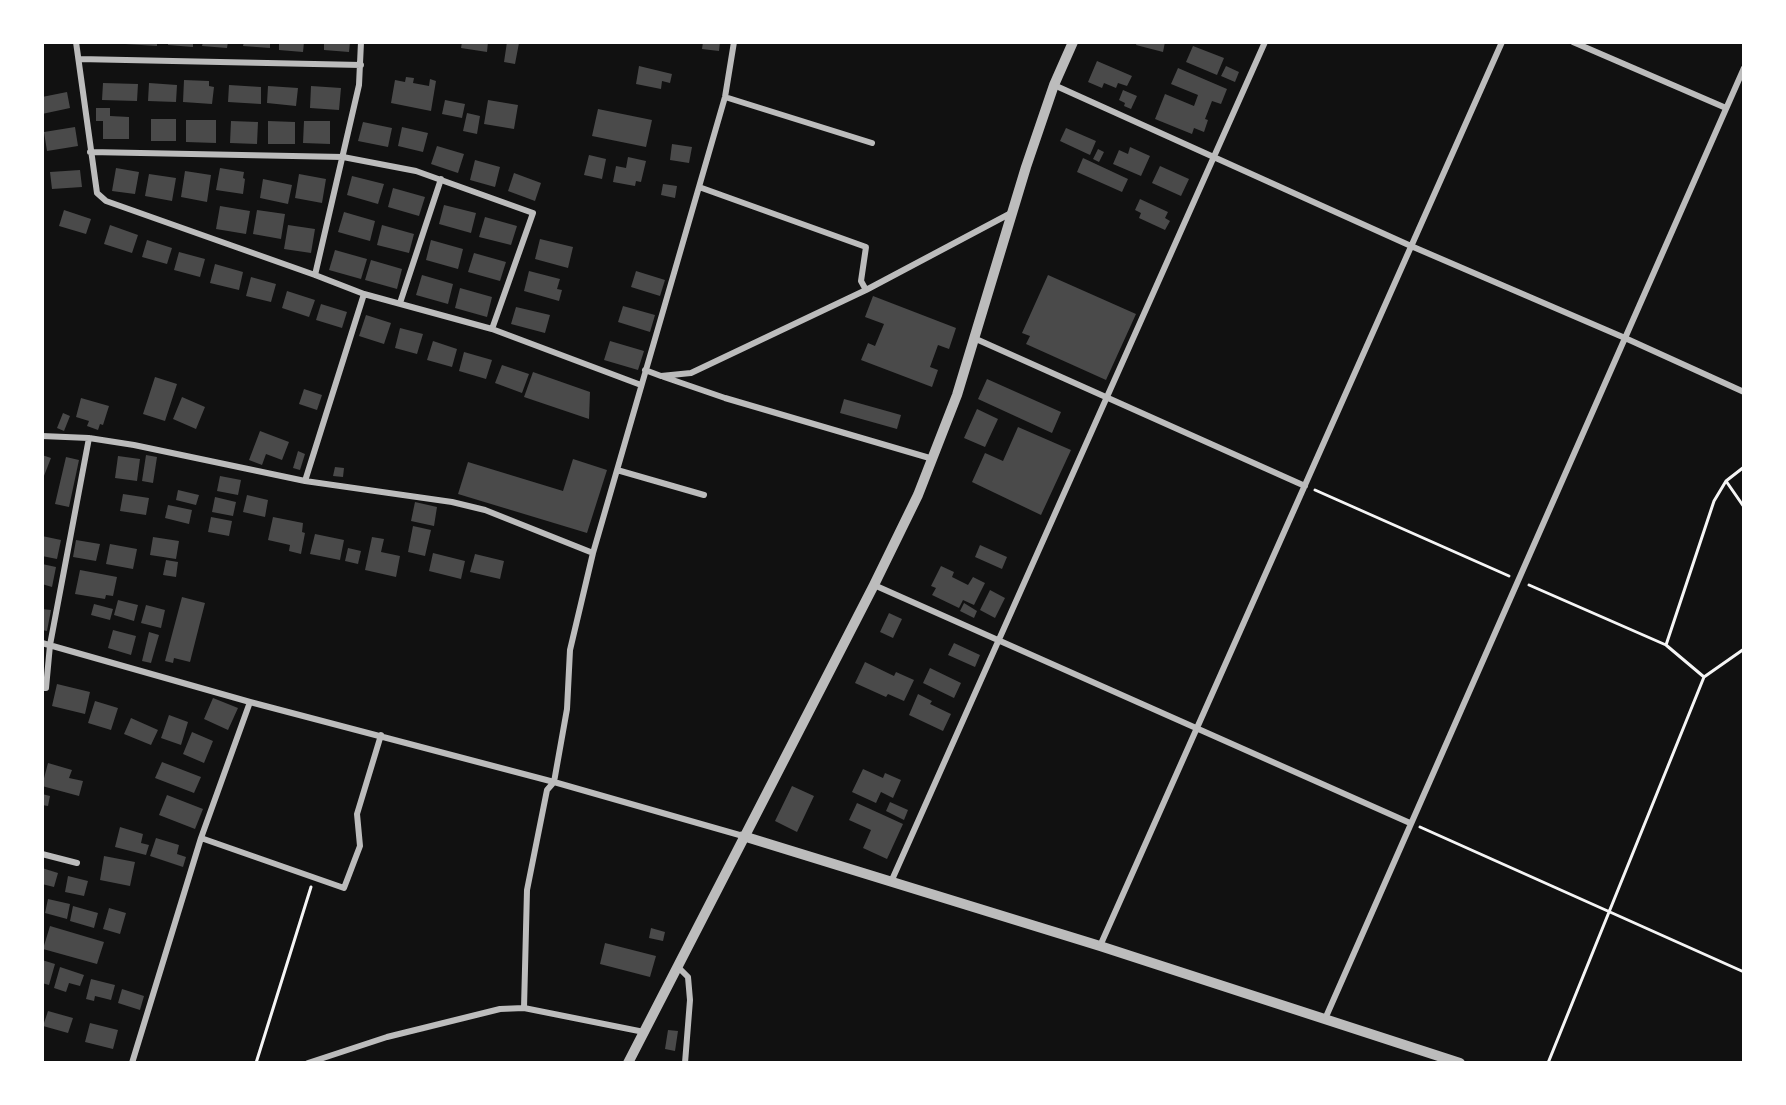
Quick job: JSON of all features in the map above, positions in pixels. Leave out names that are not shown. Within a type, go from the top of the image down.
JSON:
[{"type":"street","points":[[76,42],[97,193],[106,201],[364,294],[492,329],[641,385]]},
{"type":"street","points":[[315,275],[359,85],[361,42]]},
{"type":"street","points":[[524,1008],[527,890],[547,790],[554,782],[567,709],[570,650],[593,553],[725,98],[734,42]]},
{"type":"street","points":[[628,1063],[918,495],[976,339],[1013,211],[1054,85],[1072,42]]},
{"type":"street","points":[[891,882],[1265,42]]},
{"type":"street","points":[[1101,946],[1503,42]]},
{"type":"street","points":[[1573,42],[1726,108]]},
{"type":"street","points":[[79,59],[361,65]]},
{"type":"street","points":[[1325,1019],[1744,68]]},
{"type":"street","points":[[1054,85],[1411,246],[1744,392]]},
{"type":"street","points":[[725,98],[872,143]]},
{"type":"street","points":[[90,152],[343,157],[416,171],[533,213],[492,329]]},
{"type":"street","points":[[400,303],[441,179]]},
{"type":"street","points":[[699,187],[866,246],[861,281],[866,290]]},
{"type":"street","points":[[661,376],[691,373],[866,290],[1013,211]]},
{"type":"street","points":[[305,481],[364,294]]},
{"type":"street","points":[[976,339],[1305,486]]},
{"type":"street","points":[[645,370],[725,398],[933,459]]},
{"type":"street","points":[[42,436],[89,438],[134,445],[305,481],[452,502],[485,510],[593,553]]},
{"type":"street","points":[[42,688],[46,688],[50,645],[89,438]]},
{"type":"street","points":[[617,470],[704,495]]},
{"type":"street","points":[[874,585],[1410,823]]},
{"type":"street","points":[[42,643],[250,702],[554,782],[743,836],[1101,946],[1460,1063]]},
{"type":"street","points":[[132,1063],[201,838],[250,702]]},
{"type":"street","points":[[201,838],[344,888],[360,846],[357,814],[381,735]]},
{"type":"street","points":[[42,854],[77,863]]},
{"type":"street","points":[[678,967],[688,977],[690,1000],[685,1063]]},
{"type":"street","points":[[308,1063],[387,1037],[500,1009],[524,1008],[644,1032]]},
{"type":"path","points":[[1666,645],[1714,501],[1726,481],[1744,467]]},
{"type":"path","points":[[1726,481],[1744,507]]},
{"type":"path","points":[[1548,1063],[1704,677]]},
{"type":"path","points":[[1410,823],[1744,972]]},
{"type":"path","points":[[256,1063],[314,877]]},
{"type":"building","points":[[125,42],[157,42],[157,46],[125,44]]},
{"type":"building","points":[[168,42],[193,42],[193,47],[168,45]]},
{"type":"building","points":[[203,42],[228,42],[227,48],[202,46]]},
{"type":"building","points":[[244,42],[270,42],[270,48],[243,46]]},
{"type":"building","points":[[279,42],[304,42],[303,52],[279,50]]},
{"type":"building","points":[[324,42],[350,42],[349,52],[324,50]]},
{"type":"building","points":[[462,42],[488,42],[487,52],[461,48]]},
{"type":"building","points":[[507,42],[519,43],[515,64],[504,62]]},
{"type":"building","points":[[703,42],[720,42],[719,51],[702,49]]},
{"type":"building","points":[[1137,42],[1165,42],[1163,52],[1136,45]]},
{"type":"building","points":[[1193,46],[1224,58],[1217,75],[1186,62]]},
{"type":"building","points":[[1097,61],[1132,76],[1127,86],[1118,83],[1116,88],[1104,83],[1102,88],[1088,82]]},
{"type":"building","points":[[639,66],[672,74],[670,83],[662,81],[661,89],[636,84]]},
{"type":"building","points":[[1226,66],[1239,72],[1235,82],[1221,76]]},
{"type":"building","points":[[1178,68],[1227,89],[1221,104],[1212,101],[1205,119],[1208,120],[1204,132],[1194,128],[1192,134],[1155,119],[1165,94],[1194,106],[1198,95],[1171,84]]},
{"type":"building","points":[[406,77],[414,78],[413,83],[429,86],[430,79],[436,81],[431,111],[391,103],[395,80],[405,82]]},
{"type":"building","points":[[184,80],[209,81],[209,86],[214,87],[212,104],[183,102]]},
{"type":"building","points":[[103,83],[138,84],[137,101],[102,100]]},
{"type":"building","points":[[149,83],[177,85],[176,102],[148,101]]},
{"type":"building","points":[[229,85],[261,87],[261,104],[228,102]]},
{"type":"building","points":[[268,86],[298,88],[296,106],[267,103]]},
{"type":"building","points":[[311,86],[341,88],[339,110],[310,108]]},
{"type":"building","points":[[1123,90],[1137,96],[1131,109],[1119,100]]},
{"type":"building","points":[[67,92],[70,108],[42,114],[42,97]]},
{"type":"building","points":[[445,100],[465,104],[462,118],[442,114]]},
{"type":"building","points":[[488,100],[518,105],[514,129],[484,124]]},
{"type":"building","points":[[96,108],[110,108],[110,116],[129,117],[129,139],[103,139],[103,121],[96,121]]},
{"type":"building","points":[[598,109],[652,120],[646,147],[592,136]]},
{"type":"building","points":[[467,113],[480,116],[477,134],[463,131]]},
{"type":"building","points":[[151,119],[176,119],[176,141],[151,141]]},
{"type":"building","points":[[186,120],[216,120],[216,143],[186,142]]},
{"type":"building","points":[[231,121],[258,122],[257,144],[230,143]]},
{"type":"building","points":[[268,121],[295,122],[295,144],[268,144]]},
{"type":"building","points":[[304,121],[330,121],[330,144],[303,143]]},
{"type":"building","points":[[363,122],[392,128],[388,147],[358,141]]},
{"type":"building","points":[[75,127],[78,146],[47,151],[44,132]]},
{"type":"building","points":[[402,127],[428,133],[423,152],[398,146]]},
{"type":"building","points":[[1066,128],[1096,141],[1090,155],[1060,141]]},
{"type":"building","points":[[672,144],[692,147],[689,163],[670,160]]},
{"type":"building","points":[[437,146],[464,154],[458,173],[431,164]]},
{"type":"building","points":[[1130,147],[1150,156],[1141,176],[1113,164],[1119,150],[1128,154]]},
{"type":"building","points":[[1098,149],[1104,152],[1099,162],[1093,159]]},
{"type":"building","points":[[589,155],[606,159],[602,179],[584,175]]},
{"type":"building","points":[[628,157],[646,161],[641,182],[636,181],[635,186],[613,182],[616,166],[626,168]]},
{"type":"building","points":[[1083,158],[1128,179],[1122,192],[1077,172]]},
{"type":"building","points":[[475,160],[500,167],[495,187],[470,180]]},
{"type":"building","points":[[1160,166],[1189,179],[1181,196],[1152,183]]},
{"type":"building","points":[[116,168],[139,172],[135,194],[112,191]]},
{"type":"building","points":[[220,168],[244,172],[243,194],[216,190]]},
{"type":"building","points":[[80,170],[82,187],[52,189],[50,172]]},
{"type":"building","points":[[185,171],[211,175],[207,202],[181,197]]},
{"type":"building","points":[[514,173],[541,183],[535,201],[508,191]]},
{"type":"building","points":[[149,174],[176,178],[172,201],[145,196]]},
{"type":"building","points":[[299,174],[326,179],[322,203],[295,198]]},
{"type":"building","points":[[352,176],[384,184],[378,204],[347,195]]},
{"type":"building","points":[[263,179],[292,185],[288,204],[260,198]]},
{"type":"building","points":[[663,184],[677,186],[675,198],[661,195]]},
{"type":"building","points":[[393,188],[425,197],[419,216],[388,207]]},
{"type":"building","points":[[1140,199],[1168,212],[1165,218],[1170,221],[1165,230],[1139,218],[1141,213],[1135,210]]},
{"type":"building","points":[[444,205],[476,213],[471,233],[439,224]]},
{"type":"building","points":[[220,206],[250,211],[246,234],[216,229]]},
{"type":"building","points":[[64,210],[91,219],[86,234],[59,226]]},
{"type":"building","points":[[257,210],[285,214],[281,239],[253,234]]},
{"type":"building","points":[[344,212],[375,221],[370,241],[338,232]]},
{"type":"building","points":[[485,217],[517,226],[511,245],[479,237]]},
{"type":"building","points":[[110,225],[138,235],[132,253],[104,244]]},
{"type":"building","points":[[288,225],[315,229],[311,253],[284,249]]},
{"type":"building","points":[[382,225],[414,234],[409,253],[377,245]]},
{"type":"building","points":[[540,239],[573,247],[568,268],[535,259]]},
{"type":"building","points":[[147,240],[172,248],[167,264],[142,257]]},
{"type":"building","points":[[431,240],[463,249],[458,269],[426,260]]},
{"type":"building","points":[[335,250],[367,259],[361,279],[329,270]]},
{"type":"building","points":[[179,252],[205,259],[200,277],[174,270]]},
{"type":"building","points":[[474,253],[506,262],[500,281],[468,272]]},
{"type":"building","points":[[371,260],[402,269],[397,289],[365,280]]},
{"type":"building","points":[[215,264],[243,272],[239,290],[210,283]]},
{"type":"building","points":[[529,271],[560,279],[557,289],[562,290],[559,301],[524,291]]},
{"type":"building","points":[[636,271],[665,280],[660,296],[631,287]]},
{"type":"building","points":[[422,275],[453,284],[448,304],[416,295]]},
{"type":"building","points":[[1048,275],[1136,314],[1106,380],[1026,344],[1030,336],[1022,333]]},
{"type":"building","points":[[251,277],[276,284],[271,302],[246,296]]},
{"type":"building","points":[[460,288],[492,297],[487,317],[455,308]]},
{"type":"building","points":[[287,291],[315,300],[309,317],[282,308]]},
{"type":"building","points":[[873,296],[956,328],[949,349],[938,345],[930,367],[938,370],[932,387],[861,360],[868,343],[875,346],[884,324],[865,317]]},
{"type":"building","points":[[321,304],[347,312],[342,328],[316,320]]},
{"type":"building","points":[[623,306],[655,315],[650,332],[618,322]]},
{"type":"building","points":[[516,307],[550,315],[545,333],[511,324]]},
{"type":"building","points":[[366,315],[391,323],[384,344],[359,336]]},
{"type":"building","points":[[400,328],[423,334],[417,354],[395,348]]},
{"type":"building","points":[[433,341],[457,349],[452,367],[427,360]]},
{"type":"building","points":[[610,341],[644,351],[638,370],[604,360]]},
{"type":"building","points":[[464,352],[492,360],[486,379],[459,371]]},
{"type":"building","points":[[502,365],[529,374],[522,393],[495,383]]},
{"type":"building","points":[[533,372],[590,392],[589,419],[524,397]]},
{"type":"building","points":[[155,377],[177,384],[165,421],[143,414]]},
{"type":"building","points":[[987,379],[1061,412],[1052,433],[978,399]]},
{"type":"building","points":[[304,389],[322,395],[317,410],[299,404]]},
{"type":"building","points":[[182,397],[205,407],[196,429],[173,419]]},
{"type":"building","points":[[81,398],[109,406],[103,425],[100,424],[98,430],[87,426],[89,421],[76,417]]},
{"type":"building","points":[[844,399],[901,415],[897,429],[840,413]]},
{"type":"building","points":[[977,409],[998,419],[985,447],[964,438]]},
{"type":"building","points":[[63,413],[70,416],[64,431],[57,428]]},
{"type":"building","points":[[1018,427],[1071,450],[1041,515],[972,482],[985,453],[1003,461]]},
{"type":"building","points":[[260,431],[289,442],[282,460],[266,454],[262,465],[249,460]]},
{"type":"building","points":[[298,451],[305,454],[300,470],[293,468]]},
{"type":"building","points":[[42,455],[51,458],[42,481]]},
{"type":"building","points":[[146,455],[157,457],[153,483],[142,481]]},
{"type":"building","points":[[118,456],[140,459],[137,481],[115,478]]},
{"type":"building","points":[[66,457],[79,460],[69,507],[55,504]]},
{"type":"building","points":[[573,459],[607,470],[587,533],[458,494],[468,462],[563,491]]},
{"type":"building","points":[[335,467],[344,468],[343,477],[333,476]]},
{"type":"building","points":[[220,476],[241,480],[238,495],[217,491]]},
{"type":"building","points":[[178,490],[199,495],[196,505],[176,500]]},
{"type":"building","points":[[123,494],[149,498],[146,515],[120,511]]},
{"type":"building","points":[[247,495],[268,500],[265,517],[243,512]]},
{"type":"building","points":[[215,497],[236,502],[233,516],[212,512]]},
{"type":"building","points":[[415,502],[437,507],[434,526],[411,521]]},
{"type":"building","points":[[168,505],[192,510],[189,524],[165,518]]},
{"type":"building","points":[[211,517],[232,521],[229,536],[208,532]]},
{"type":"building","points":[[273,517],[303,523],[302,532],[305,533],[301,554],[289,551],[290,545],[268,540]]},
{"type":"building","points":[[413,526],[431,530],[425,556],[408,552]]},
{"type":"building","points":[[315,534],[344,540],[340,560],[310,554]]},
{"type":"building","points":[[42,536],[61,540],[57,559],[42,556]]},
{"type":"building","points":[[153,537],[179,541],[176,559],[150,555]]},
{"type":"building","points":[[372,537],[384,539],[381,552],[400,556],[396,577],[365,570]]},
{"type":"building","points":[[76,540],[100,544],[96,561],[73,557]]},
{"type":"building","points":[[110,544],[137,549],[133,569],[106,564]]},
{"type":"building","points":[[980,545],[1007,557],[1002,569],[975,557]]},
{"type":"building","points":[[348,548],[361,551],[358,564],[345,561]]},
{"type":"building","points":[[433,553],[465,561],[461,579],[429,571]]},
{"type":"building","points":[[475,554],[504,561],[500,579],[470,572]]},
{"type":"building","points":[[166,560],[178,562],[176,577],[163,575]]},
{"type":"building","points":[[42,564],[56,567],[52,587],[42,584]]},
{"type":"building","points":[[941,566],[954,572],[952,577],[968,585],[973,577],[985,583],[974,605],[963,600],[959,608],[932,595],[936,588],[931,586]]},
{"type":"building","points":[[80,570],[117,577],[113,596],[106,595],[105,599],[75,594]]},
{"type":"building","points":[[990,590],[1005,598],[995,618],[980,610]]},
{"type":"building","points":[[182,597],[205,603],[190,662],[174,658],[173,663],[165,661]]},
{"type":"building","points":[[118,600],[138,605],[134,621],[114,615]]},
{"type":"building","points":[[964,603],[977,611],[974,618],[960,611]]},
{"type":"building","points":[[94,604],[113,609],[110,620],[91,615]]},
{"type":"building","points":[[146,605],[165,610],[161,628],[141,623]]},
{"type":"building","points":[[42,609],[51,610],[47,631],[42,630]]},
{"type":"building","points":[[889,613],[902,619],[893,638],[880,632]]},
{"type":"building","points":[[113,630],[136,636],[131,655],[108,648]]},
{"type":"building","points":[[149,632],[159,635],[151,663],[142,661]]},
{"type":"building","points":[[954,643],[980,655],[975,667],[948,655]]},
{"type":"building","points":[[865,662],[894,676],[896,672],[914,680],[904,701],[888,694],[886,697],[855,683]]},
{"type":"building","points":[[930,668],[961,683],[954,698],[923,683]]},
{"type":"building","points":[[57,684],[90,692],[85,714],[52,706]]},
{"type":"building","points":[[918,694],[932,701],[930,704],[951,714],[943,731],[909,715]]},
{"type":"building","points":[[213,698],[238,708],[228,730],[204,719]]},
{"type":"building","points":[[95,701],[118,708],[111,730],[88,723]]},
{"type":"building","points":[[169,715],[188,722],[181,745],[161,738]]},
{"type":"building","points":[[131,718],[158,730],[151,745],[124,734]]},
{"type":"building","points":[[192,732],[213,741],[204,763],[183,754]]},
{"type":"building","points":[[162,762],[201,777],[194,793],[155,778]]},
{"type":"building","points":[[48,763],[72,770],[69,778],[83,781],[79,796],[42,786]]},
{"type":"building","points":[[863,769],[883,778],[885,773],[901,780],[893,798],[881,792],[876,803],[852,792]]},
{"type":"building","points":[[792,786],[814,796],[797,832],[775,821]]},
{"type":"building","points":[[42,794],[50,796],[48,806],[42,805]]},
{"type":"building","points":[[167,795],[203,809],[195,829],[159,815]]},
{"type":"building","points":[[890,802],[908,810],[904,820],[886,811]]},
{"type":"building","points":[[857,803],[903,824],[887,859],[863,848],[871,830],[849,820]]},
{"type":"building","points":[[120,827],[143,834],[141,843],[149,845],[146,855],[115,847]]},
{"type":"building","points":[[156,838],[179,845],[177,854],[186,857],[183,867],[150,856]]},
{"type":"building","points":[[104,856],[135,862],[130,886],[100,880]]},
{"type":"building","points":[[42,868],[58,873],[54,887],[42,884]]},
{"type":"building","points":[[68,876],[88,881],[84,896],[65,892]]},
{"type":"building","points":[[48,899],[70,904],[67,919],[45,913]]},
{"type":"building","points":[[73,906],[98,913],[94,928],[70,921]]},
{"type":"building","points":[[109,908],[126,913],[120,934],[103,929]]},
{"type":"building","points":[[50,926],[104,942],[97,964],[43,949]]},
{"type":"building","points":[[651,928],[665,932],[663,941],[649,938]]},
{"type":"building","points":[[605,943],[656,956],[650,977],[600,964]]},
{"type":"building","points":[[42,960],[55,964],[49,985],[42,983]]},
{"type":"building","points":[[60,967],[84,975],[80,986],[69,983],[66,992],[54,988]]},
{"type":"building","points":[[91,979],[115,985],[111,1000],[95,996],[94,1001],[86,999]]},
{"type":"building","points":[[122,989],[144,996],[140,1010],[118,1003]]},
{"type":"building","points":[[48,1011],[73,1018],[68,1033],[43,1026]]},
{"type":"building","points":[[90,1023],[118,1030],[113,1049],[85,1042]]},
{"type":"building","points":[[668,1030],[678,1031],[675,1051],[665,1049]]}]
